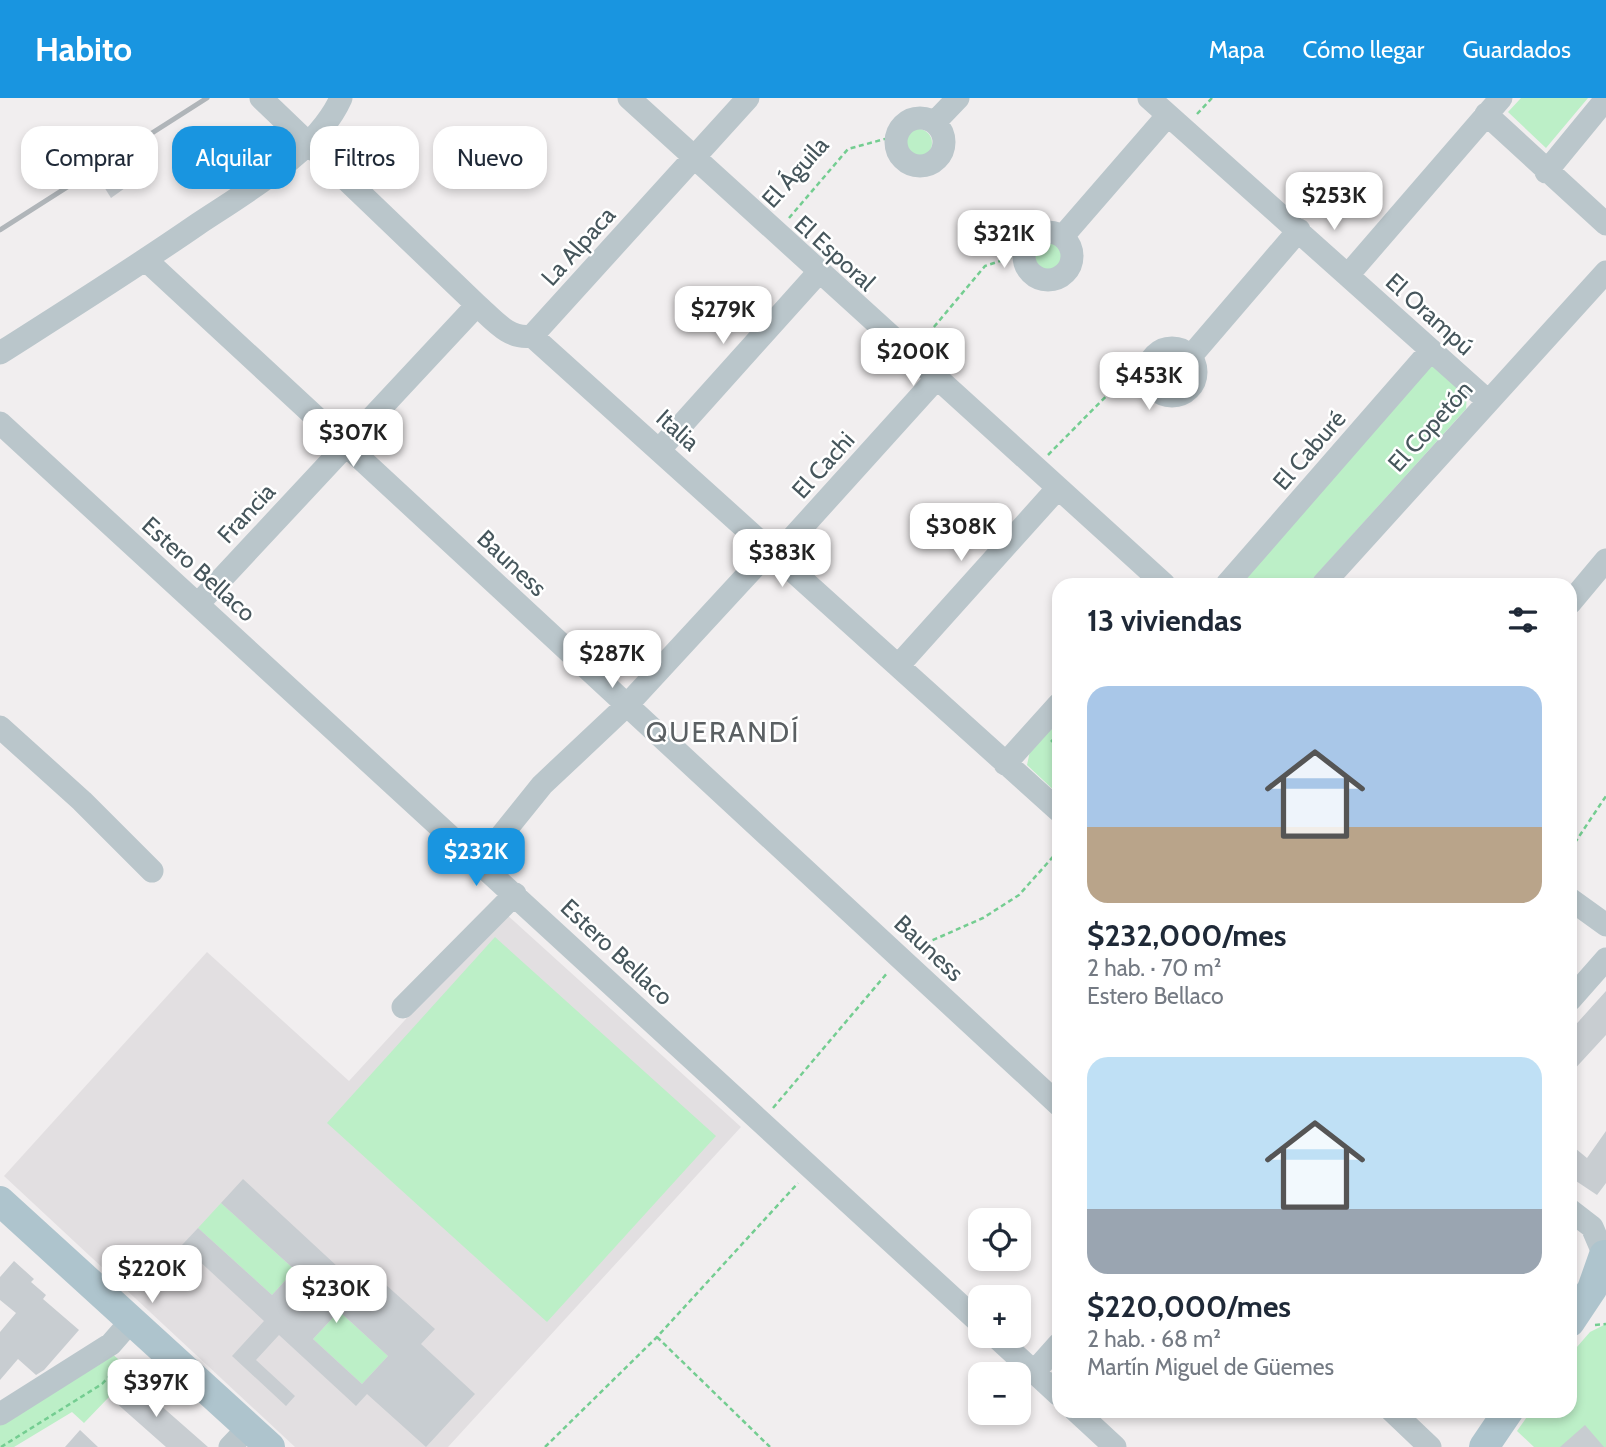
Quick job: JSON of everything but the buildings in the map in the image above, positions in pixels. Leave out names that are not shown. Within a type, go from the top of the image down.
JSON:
[{"type":"main road","points":[[0,1201],[125,1337]]},
{"type":"main road","points":[[0,1226],[246,1442]]},
{"type":"main road","points":[[1577,1284],[1605,1255]]},
{"type":"main road","points":[[1577,1312],[1592,1289],[1605,1255]]},
{"type":"main road","points":[[1464,1447],[1484,1418]]},
{"type":"main road","points":[[1484,1447],[1504,1418]]},
{"type":"street","name":"Italia","points":[[261,98],[477,305],[510,334],[520,338],[532,336],[775,552],[1052,805]]},
{"type":"street","points":[[0,353],[146,260],[252,187],[309,144],[333,116],[341,98]]},
{"type":"street","name":"El Esporal","points":[[629,98],[775,234],[1157,578]]},
{"type":"street","name":"La Alpaca","points":[[532,336],[748,98]]},
{"type":"street","points":[[935,122],[958,98]]},
{"type":"street","name":"El Orampú","points":[[1149,98],[1488,401]]},
{"type":"street","points":[[1546,172],[1606,99]]},
{"type":"street","points":[[1348,275],[1493,106],[1546,172],[1606,224]]},
{"type":"street","points":[[1063,236],[1168,115]]},
{"type":"street","points":[[920,117],[935,122],[945,144],[939,158],[932,163],[916,166],[909,164],[898,152],[896,136],[899,129],[912,119],[920,117]]},
{"type":"street","points":[[1191,356],[1299,230]]},
{"type":"street","points":[[1047,232],[1063,236],[1072,249],[1072,265],[1062,277],[1054,280],[1038,279],[1027,268],[1024,253],[1031,238],[1039,234],[1047,232]]},
{"type":"street","name":"Bauness","points":[[146,260],[1052,1099]]},
{"type":"street","name":"El Copetón","points":[[1328,578],[1606,271]]},
{"type":"street","points":[[660,449],[818,273]]},
{"type":"street","name":"Francia","points":[[198,604],[477,305]]},
{"type":"street","points":[[1178,348],[1191,356],[1197,371],[1193,387],[1179,396],[1171,397],[1156,390],[1148,376],[1151,360],[1162,350],[1178,348]]},
{"type":"street","name":"El Caburé","points":[[1232,578],[1431,350]]},
{"type":"street","name":"El Cachi","points":[[480,862],[542,785],[627,705],[760,561],[786,545],[936,379]]},
{"type":"street","name":"Estero Bellaco","points":[[0,423],[968,1311]]},
{"type":"street","points":[[898,666],[1057,489]]},
{"type":"street","points":[[1577,595],[1606,560]]},
{"type":"street","points":[[1005,764],[1052,712]]},
{"type":"street","points":[[0,727],[82,801],[152,871]]},
{"type":"street","points":[[403,1007],[515,894]]},
{"type":"street","points":[[1577,904],[1606,925]]},
{"type":"street","points":[[1577,992],[1606,959]]},
{"type":"street","points":[[1577,1216],[1591,1227],[1605,1255]]},
{"type":"street","points":[[0,1414],[125,1337]]},
{"type":"street","points":[[1008,1348],[1052,1389]]},
{"type":"street","points":[[1034,1372],[1052,1352]]},
{"type":"street","points":[[1084,1418],[1115,1447]]},
{"type":"street","points":[[1399,1418],[1430,1447]]},
{"type":"path","name":"El Águila","points":[[775,234],[848,149],[896,136]]},
{"type":"path","points":[[910,356],[985,266],[1024,253]]},
{"type":"path","points":[[1034,468],[1126,376],[1148,376]]},
{"type":"path","points":[[1577,840],[1606,796]]},
{"type":"path","points":[[545,1447],[657,1337],[812,1168]]},
{"type":"path","points":[[1,1447],[102,1384],[125,1337]]},
{"type":"path","points":[[657,1337],[770,1447]]},
{"type":"shaded area","points":[[504,912],[741,1127],[448,1447],[295,1447],[4,1176],[207,952],[349,1081]]},
{"type":"green space","points":[[1521,98],[1588,98],[1546,148],[1508,112]]},
{"type":"green space","points":[[918,129],[928,133],[932,143],[928,153],[918,157],[908,153],[904,143],[908,133]]},
{"type":"green space","points":[[1049,242],[1059,246],[1063,256],[1059,266],[1049,270],[1039,266],[1035,256],[1039,246]]},
{"type":"green space","points":[[1174,358],[1184,362],[1188,372],[1184,382],[1174,386],[1164,382],[1160,372],[1164,362]]},
{"type":"green space","points":[[1430,364],[1467,394],[1466,409],[1313,578],[1242,578]]},
{"type":"green space","points":[[1052,727],[1052,788],[1027,765],[1030,751]]},
{"type":"green space","points":[[495,937],[716,1136],[547,1322],[327,1123]]},
{"type":"green space","points":[[221,1203],[295,1270],[272,1295],[198,1228]]},
{"type":"green space","points":[[339,1311],[388,1356],[362,1384],[313,1339]]},
{"type":"green space","points":[[1606,1324],[1606,1447],[1534,1447],[1517,1431],[1526,1418],[1577,1418],[1577,1347],[1590,1332]]},
{"type":"green space","points":[[110,1352],[133,1372],[84,1423],[72,1412],[14,1447],[0,1447],[0,1421]]},
{"type":"railway","points":[[0,230],[207,98]]},
{"type":"district","name":"QUERANDÍ","points":[[723,732]]}]
